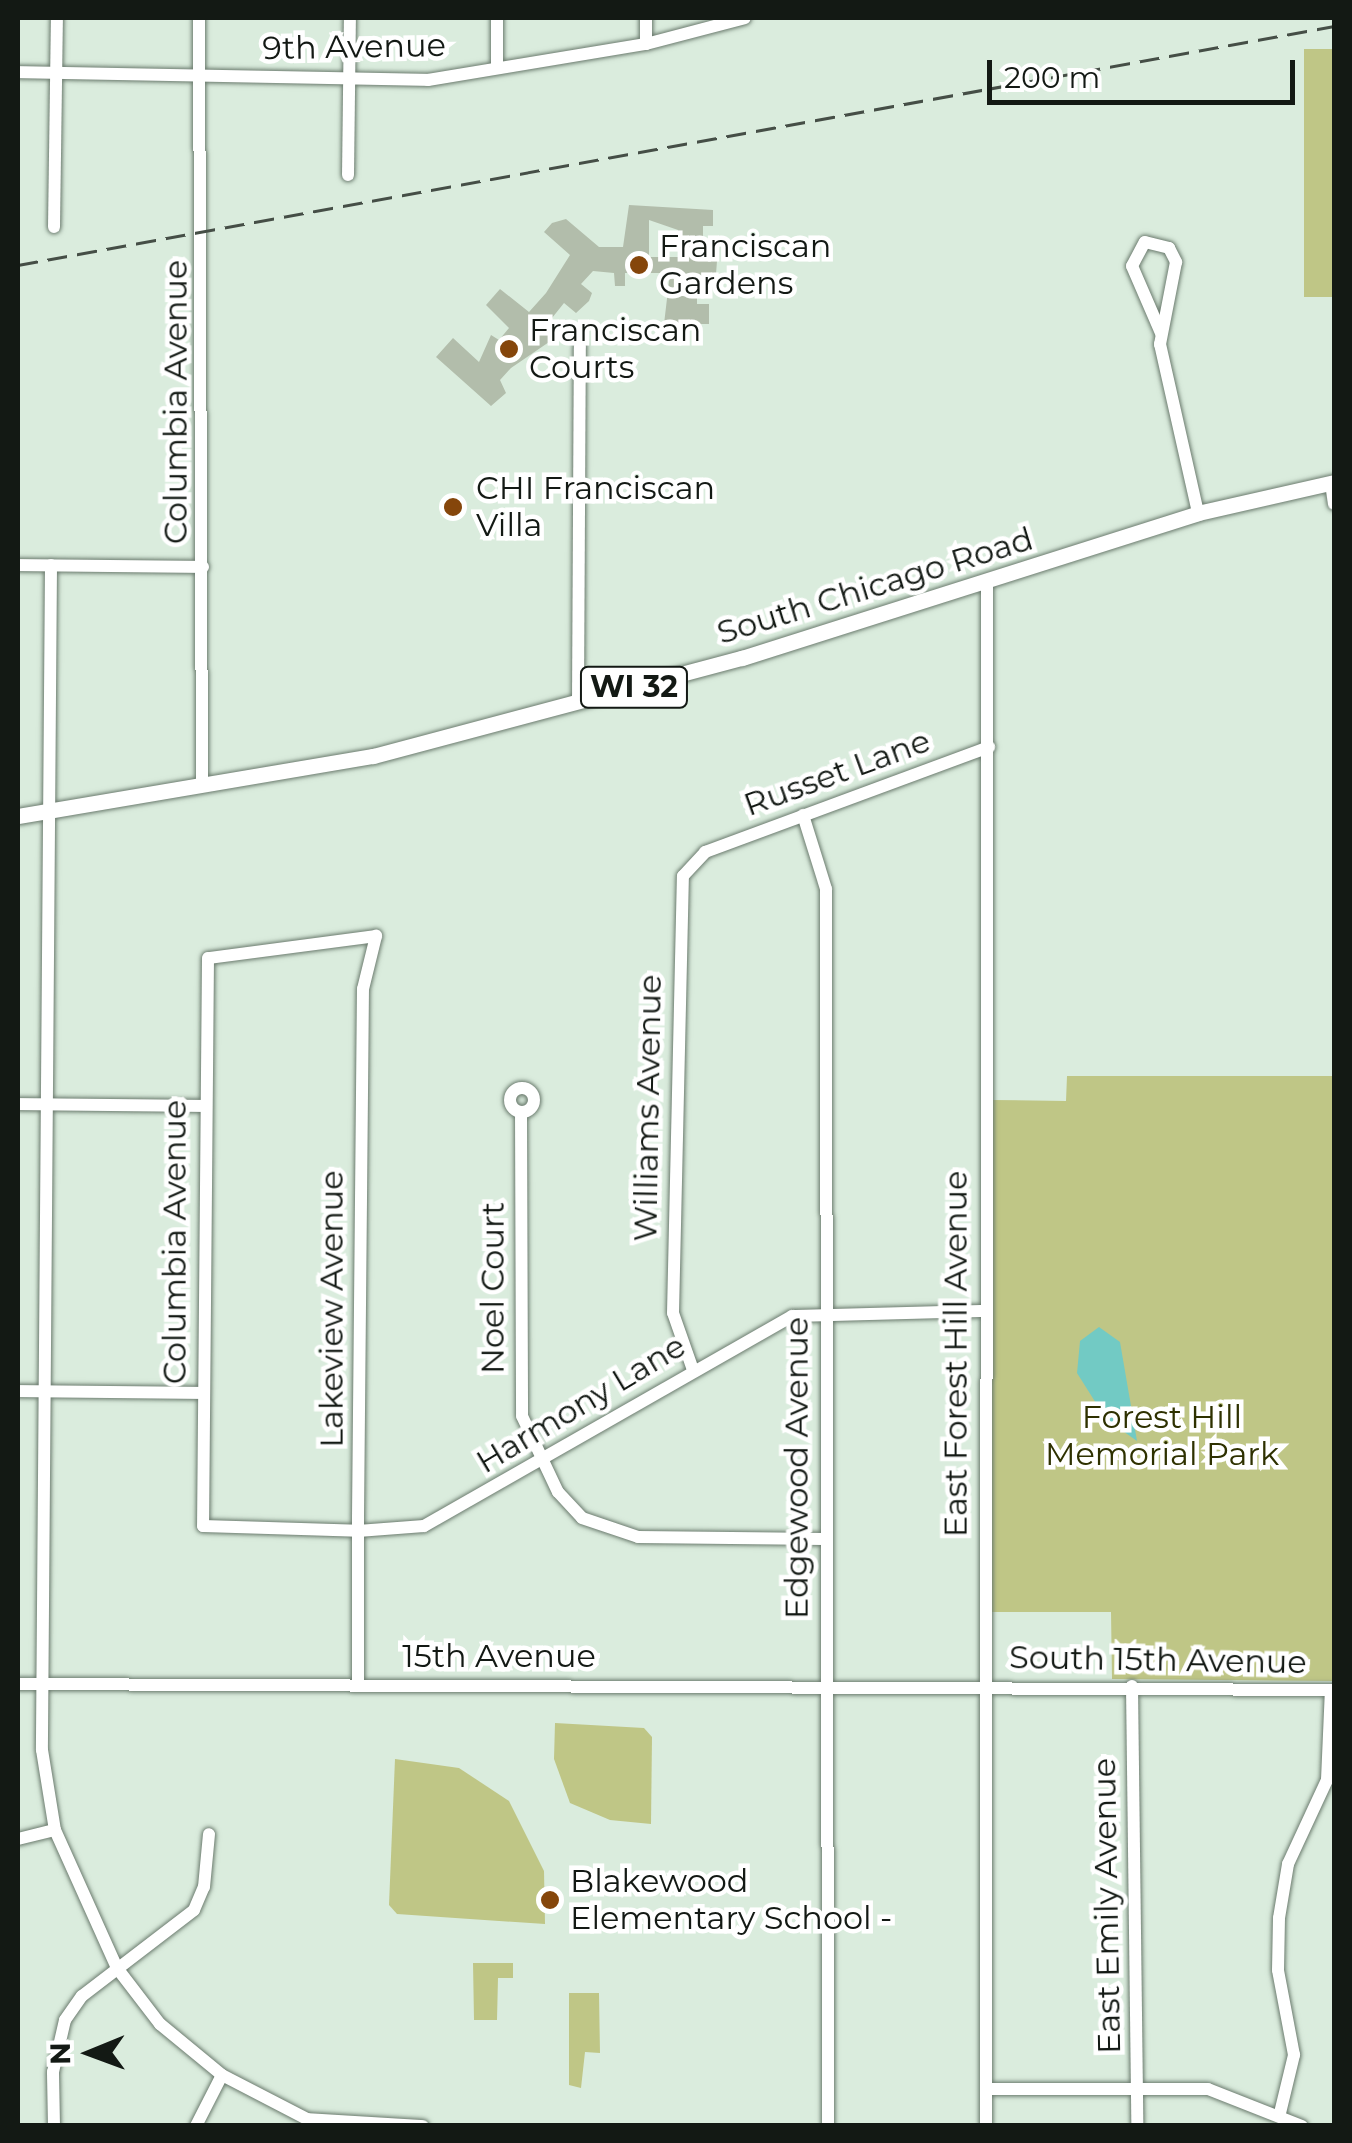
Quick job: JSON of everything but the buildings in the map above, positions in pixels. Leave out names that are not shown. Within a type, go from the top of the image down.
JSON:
[{"type":"main road","name":"South Chicago Road","points":[[18,816],[373,756],[578,702],[986,582],[1198,513],[1333,482]]},
{"type":"street","points":[[54,228],[56,18]]},
{"type":"street","name":"Columbia Avenue","points":[[199,18],[202,786]]},
{"type":"street","points":[[348,175],[350,18]]},
{"type":"street","points":[[497,67],[498,18]]},
{"type":"street","points":[[646,18],[646,44]]},
{"type":"street","name":"9th Avenue","points":[[18,72],[428,80],[646,44],[744,18]]},
{"type":"street","points":[[1160,334],[1176,262],[1166,246],[1145,242],[1132,266],[1160,334],[1166,391],[1198,513]]},
{"type":"street","points":[[578,702],[580,346]]},
{"type":"street","points":[[1333,482],[1334,504]]},
{"type":"street","points":[[18,565],[202,566]]},
{"type":"street","points":[[51,566],[42,1684],[54,1830],[117,1968],[160,2024],[222,2075],[288,2113],[364,2125],[423,2126]]},
{"type":"street","name":"East Forest Hill Avenue","points":[[986,582],[989,747],[981,1686],[986,2126]]},
{"type":"street","name":"Russet Lane","points":[[704,852],[989,747]]},
{"type":"street","name":"Edgewood Avenue","points":[[803,815],[826,889],[824,1539],[828,2126]]},
{"type":"street","name":"Williams Avenue","points":[[693,1370],[673,1313],[674,1060],[678,897],[684,876],[704,852]]},
{"type":"street","name":"Columbia Avenue","points":[[204,1526],[203,1106],[208,958],[376,936]]},
{"type":"street","name":"Lakeview Avenue","points":[[358,1683],[362,989],[376,936]]},
{"type":"street","points":[[18,1104],[203,1106]]},
{"type":"street","name":"Noel Court","points":[[521,1112],[520,1397],[541,1460],[582,1518],[608,1532],[824,1539]]},
{"type":"street","name":"Harmony Lane","points":[[204,1526],[358,1530],[424,1526],[792,1316],[825,1311],[984,1311]]},
{"type":"street","points":[[18,1392],[202,1393]]},
{"type":"street","name":"15th Avenue","points":[[18,1684],[981,1686]]},
{"type":"street","name":"South 15th Avenue","points":[[981,1686],[1333,1690]]},
{"type":"street","name":"East Emily Avenue","points":[[1132,1686],[1137,2126]]},
{"type":"street","points":[[1280,2112],[1294,2054],[1278,1970],[1278,1918],[1288,1864],[1327,1780],[1333,1690]]},
{"type":"street","points":[[18,1839],[54,1830]]},
{"type":"street","points":[[54,2126],[55,2058],[65,2020],[117,1968],[194,1910],[204,1887],[209,1834]]},
{"type":"street","points":[[196,2126],[222,2075]]},
{"type":"street","points":[[986,2089],[1208,2089],[1280,2112],[1302,2126]]},
{"type":"green space","points":[[1304,49],[1334,49],[1334,297],[1304,297]]},
{"type":"green space","name":"Forest Hill Memorial Park","points":[[1067,1076],[1334,1076],[1334,1681],[1112,1679],[1111,1612],[987,1612],[991,1100],[1066,1101]]},
{"type":"green space","points":[[555,1723],[644,1728],[652,1737],[651,1824],[610,1820],[570,1803],[554,1759]]},
{"type":"green space","points":[[395,1759],[459,1768],[509,1801],[544,1871],[545,1924],[397,1914],[389,1905]]},
{"type":"green space","points":[[473,1963],[513,1963],[513,1978],[498,1978],[497,2020],[474,2020]]},
{"type":"green space","points":[[569,1993],[599,1993],[600,2053],[585,2052],[581,2088],[569,2085]]},
{"type":"water","points":[[1099,1327],[1120,1342],[1137,1441],[1106,1419],[1077,1373],[1080,1341]]},
{"type":"railway","points":[[18,265],[1334,26]]},
{"type":"place","name":"Franciscan Gardens","points":[[639,265]]},
{"type":"place","name":"Franciscan Courts","points":[[509,349]]},
{"type":"place","name":"CHI Franciscan Villa","points":[[453,507]]},
{"type":"place","name":"Blakewood Elementary School -","points":[[550,1900]]}]
